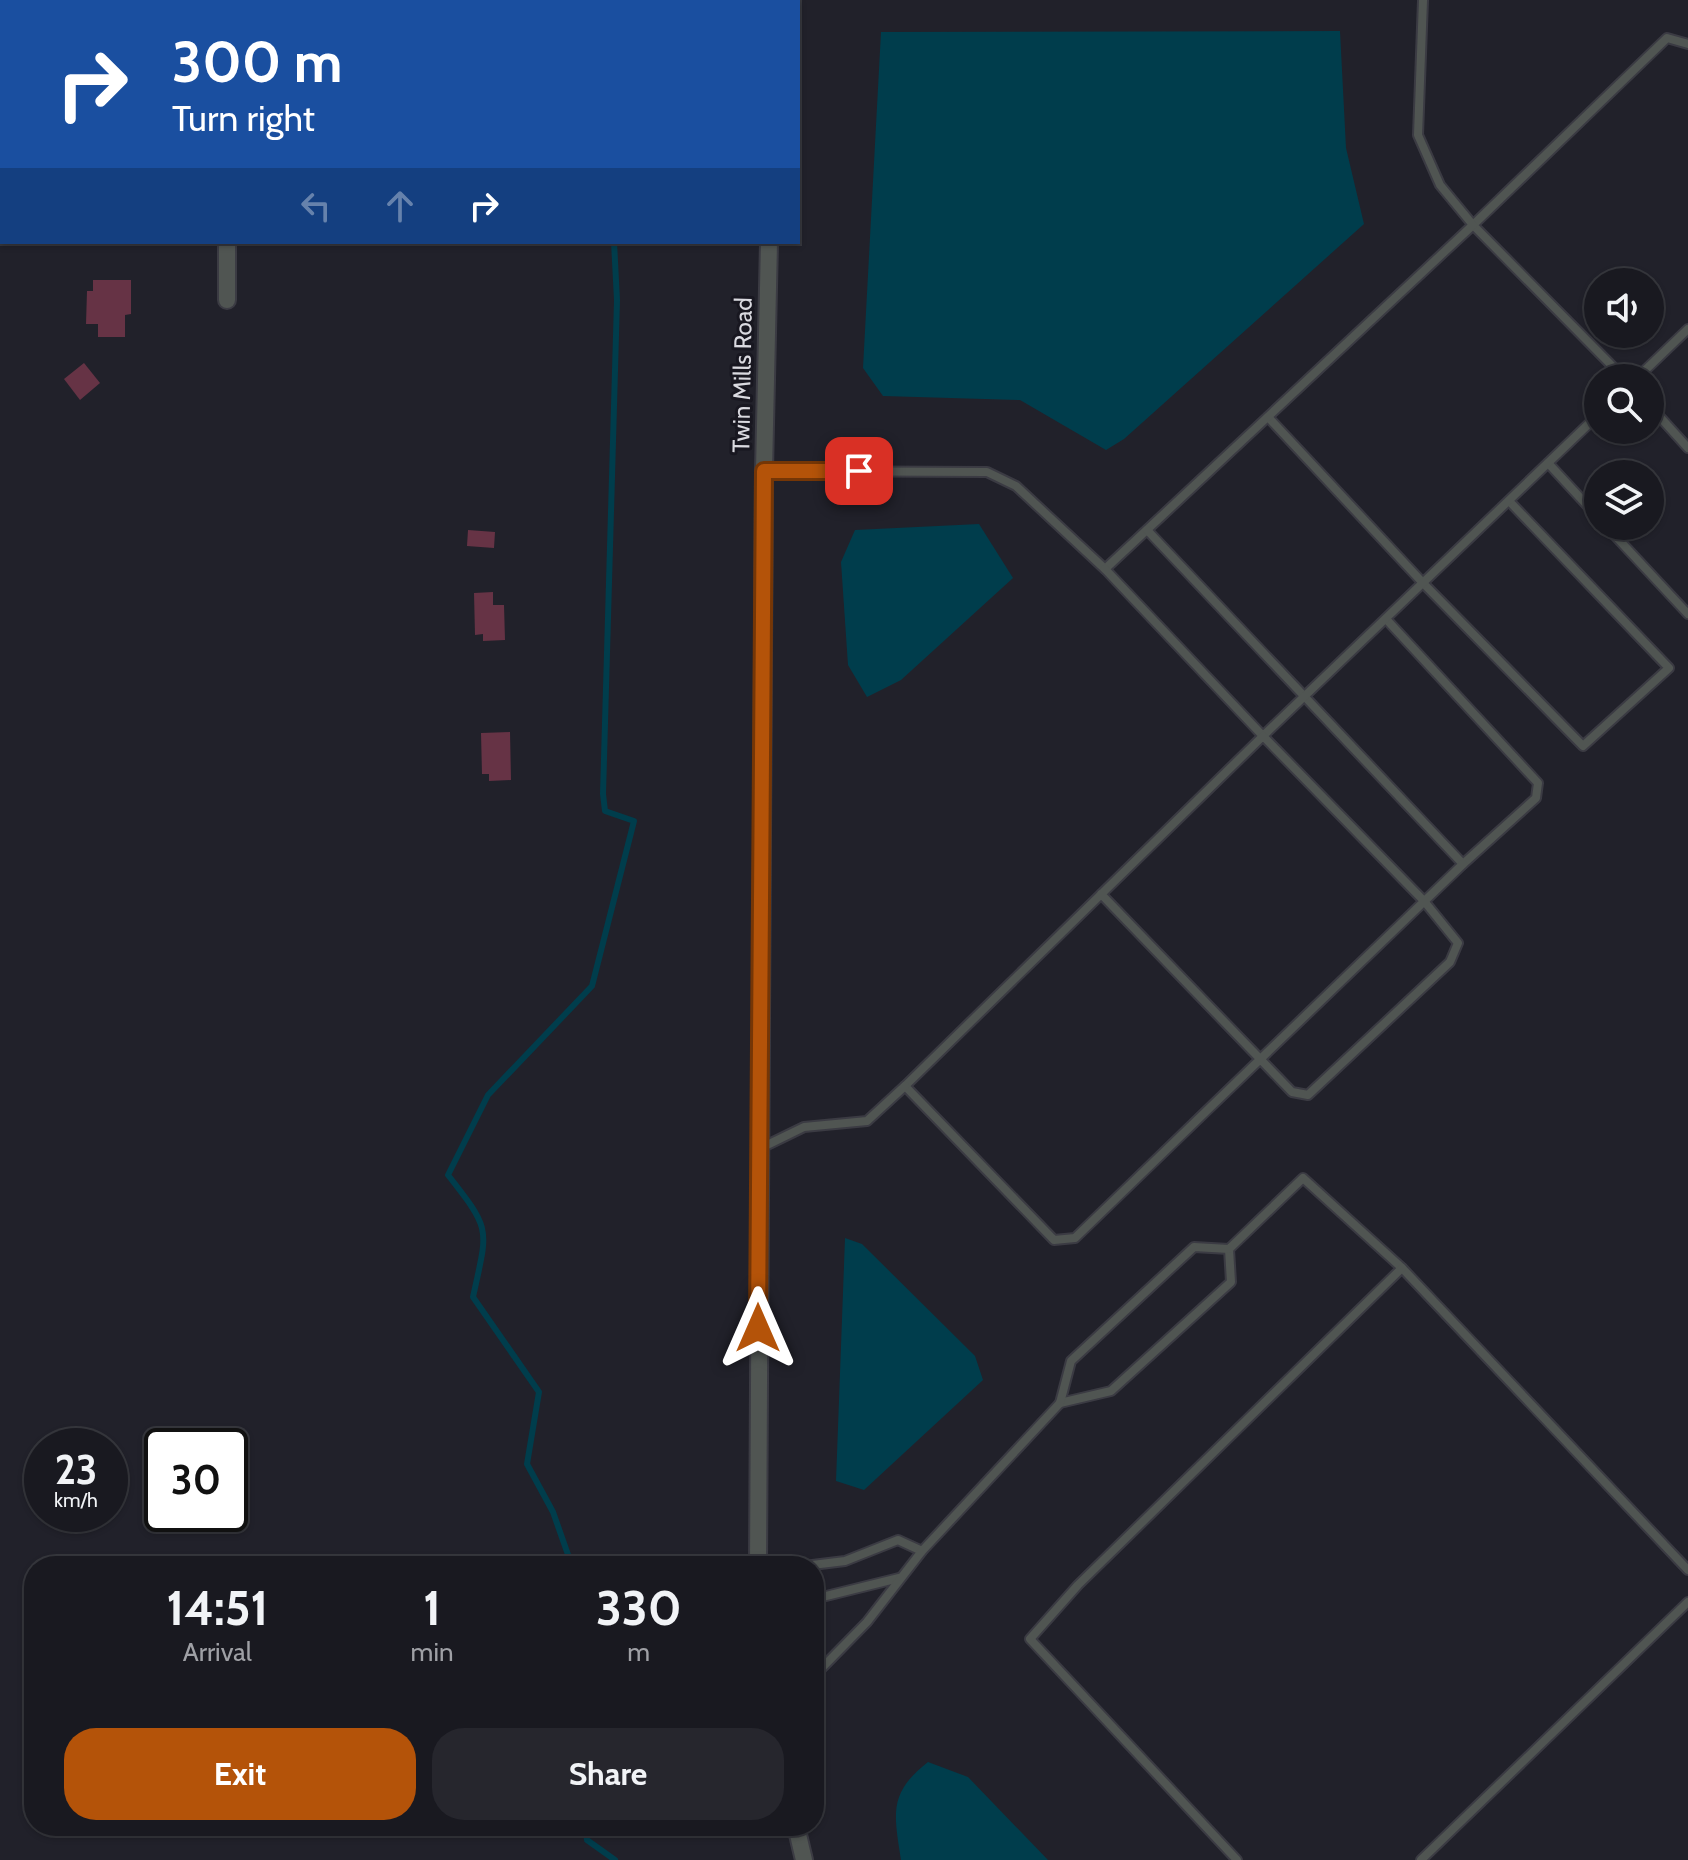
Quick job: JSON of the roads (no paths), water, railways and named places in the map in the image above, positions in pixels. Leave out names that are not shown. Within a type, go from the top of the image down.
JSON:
[{"type":"street","points":[[227,244],[227,300]]},
{"type":"street","name":"Twin Mills Road","points":[[758,1556],[758,1150],[769,244]]},
{"type":"street","points":[[798,1836],[804,1860]]},
{"type":"lane","points":[[1423,0],[1418,135],[1440,185],[1473,225],[1610,364]]},
{"type":"lane","points":[[1105,569],[1473,225],[1667,38],[1688,44]]},
{"type":"lane","points":[[1652,364],[1688,329]]},
{"type":"lane","points":[[1268,417],[1423,583],[1583,746],[1669,668],[1509,501]]},
{"type":"lane","points":[[1664,421],[1688,448]]},
{"type":"lane","points":[[758,1150],[804,1127],[867,1121],[1584,428]]},
{"type":"lane","points":[[1548,463],[1584,502]]},
{"type":"lane","points":[[764,471],[987,472],[1016,486],[1105,569],[1424,901],[1458,943],[1450,962],[1308,1095],[1292,1092],[1101,894]]},
{"type":"lane","points":[[1147,530],[1307,695],[1463,864]]},
{"type":"lane","points":[[1619,540],[1688,614]]},
{"type":"lane","points":[[905,1086],[1054,1240],[1075,1238],[1424,901],[1536,798],[1538,783],[1386,619]]},
{"type":"lane","points":[[824,1666],[867,1622],[922,1551],[1060,1403],[1071,1361],[1194,1247],[1229,1249],[1303,1178],[1402,1268],[1688,1570]]},
{"type":"lane","points":[[1060,1403],[1111,1391],[1231,1282],[1229,1249]]},
{"type":"lane","points":[[1237,1860],[1030,1639],[1078,1585],[1402,1268]]},
{"type":"lane","points":[[824,1564],[845,1561],[898,1540],[922,1551]]},
{"type":"lane","points":[[824,1597],[899,1578]]},
{"type":"lane","points":[[1421,1860],[1688,1602]]},
{"type":"water","points":[[1340,31],[1346,148],[1364,224],[1124,439],[1106,450],[1020,400],[883,396],[863,368],[881,32]]},
{"type":"water","points":[[979,524],[1013,578],[901,680],[867,697],[848,665],[841,562],[855,530]]},
{"type":"water","points":[[845,1238],[862,1244],[975,1356],[983,1380],[864,1490],[836,1481]]},
{"type":"water","points":[[928,1762],[968,1777],[1048,1860],[901,1860],[897,1805],[906,1784]]},
{"type":"waterway","points":[[568,1556],[553,1512],[527,1464],[539,1392],[473,1297],[482,1257],[483,1231],[473,1208],[448,1175],[488,1095],[592,986],[634,821],[605,811],[603,794],[617,300],[614,244]]},
{"type":"waterway","points":[[586,1836],[587,1840],[615,1860]]}]
